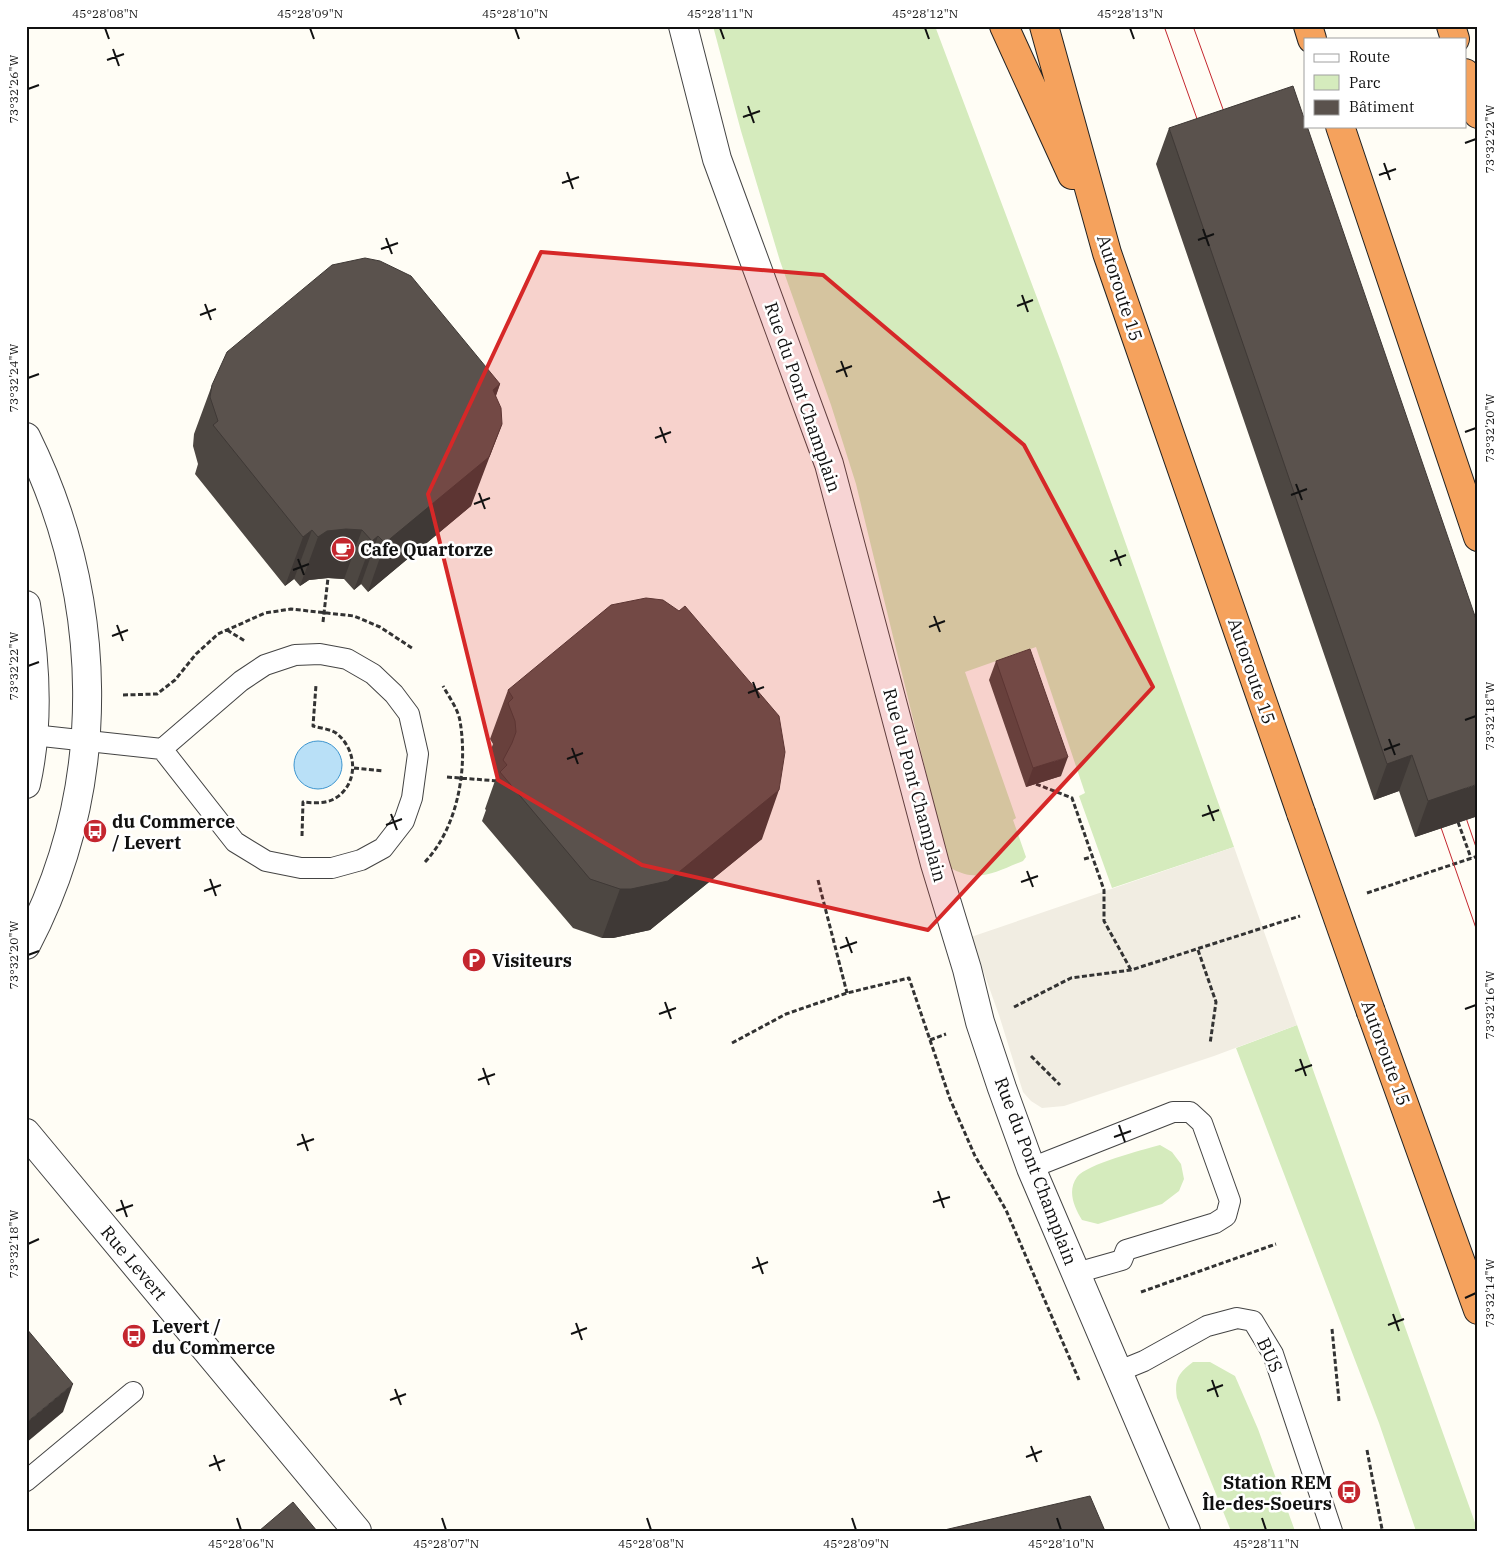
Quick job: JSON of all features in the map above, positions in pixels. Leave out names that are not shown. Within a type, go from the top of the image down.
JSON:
[{"type":"highway","points":[[1004,26],[1107,253]]},
{"type":"highway","name":"Autoroute 15","points":[[1044,26],[1107,253],[1301,814],[1478,1310]]},
{"type":"highway","points":[[1308,26],[1312,38]]},
{"type":"highway","points":[[1451,26],[1455,38]]},
{"type":"highway","points":[[1466,76],[1478,114]]},
{"type":"highway","points":[[1341,128],[1478,537]]},
{"type":"street","name":"Rue du Pont Champlain","points":[[683,26],[717,159],[829,464],[935,864],[967,969],[980,1022],[1031,1168],[1186,1531]]},
{"type":"street","points":[[26,437],[53,496],[77,579],[88,662],[87,740],[75,814],[44,907],[26,945]]},
{"type":"street","points":[[26,605],[32,648],[33,735],[26,784]]},
{"type":"street","name":"Rue Levert","points":[[26,1133],[356,1531]]},
{"type":"lane","points":[[33,735],[162,749],[235,842],[266,861],[300,868],[332,868],[361,860],[383,848],[404,821],[412,798],[418,754],[409,714],[394,694],[372,674],[347,659],[320,654],[295,655],[265,665],[241,681],[162,749]]},
{"type":"lane","points":[[1031,1168],[1172,1112],[1190,1112],[1202,1123],[1230,1201],[1226,1216],[1215,1224],[1126,1250],[1122,1260],[1076,1273]]},
{"type":"lane","name":"BUS","points":[[1117,1372],[1144,1361],[1207,1326],[1236,1318],[1253,1321],[1273,1354],[1332,1531]]},
{"type":"lane","points":[[26,1481],[133,1392]]},
{"type":"path","points":[[323,628],[328,578]]},
{"type":"path","points":[[302,840],[303,802],[316,803],[333,800],[348,785],[354,768],[349,748],[335,732],[313,726],[316,680]]},
{"type":"path","points":[[425,862],[442,839],[457,800],[463,762],[460,719],[443,686]]},
{"type":"path","points":[[354,768],[387,772]]},
{"type":"path","points":[[445,777],[498,781]]},
{"type":"path","points":[[1036,784],[1072,798],[1104,890],[1104,922],[1131,970]]},
{"type":"path","points":[[1458,822],[1471,858]]},
{"type":"path","points":[[1367,894],[1478,856]]},
{"type":"path","points":[[1084,859],[1092,857]]},
{"type":"path","points":[[818,880],[847,993]]},
{"type":"path","points":[[1007,1011],[1071,978],[1131,970],[1310,913]]},
{"type":"path","points":[[1198,950],[1216,1002],[1210,1044]]},
{"type":"path","points":[[732,1043],[786,1014],[847,993],[909,978],[950,1099],[975,1156],[1006,1210],[1082,1385]]},
{"type":"path","points":[[930,1040],[947,1034]]},
{"type":"path","points":[[1140,1292],[1276,1244]]},
{"type":"path","points":[[1332,1329],[1339,1402]]},
{"type":"path","points":[[1367,1450],[1382,1529]]},
{"type":"highlighted area","points":[[541,252],[823,275],[1024,445],[1153,687],[928,930],[642,865],[498,780],[428,494]]},
{"type":"green space","points":[[713,26],[935,26],[1060,359],[1234,847],[1112,888],[1079,796],[1085,793],[1036,647],[965,672],[1016,818],[1013,820],[1026,857],[1023,861],[986,875],[968,875],[949,867],[856,484],[831,405],[780,261],[741,131]]},
{"type":"green space","points":[[1297,1025],[1478,1531],[1416,1531],[1379,1423],[1236,1048]]},
{"type":"green space","points":[[1160,1145],[1172,1152],[1181,1164],[1184,1179],[1179,1191],[1162,1204],[1098,1224],[1082,1220],[1076,1210],[1072,1193],[1077,1177],[1103,1162]]},
{"type":"green space","points":[[1193,1362],[1210,1362],[1235,1376],[1258,1429],[1295,1531],[1231,1531],[1177,1398],[1176,1386],[1178,1377]]},
{"type":"shaded area","points":[[1234,847],[1297,1025],[1214,1056],[1064,1106],[1042,1108],[1031,1101],[1023,1092],[999,1015],[971,937]]},
{"type":"water","points":[[318,741],[327,743],[335,748],[340,756],[342,765],[340,774],[335,782],[327,787],[318,789],[309,787],[301,782],[296,774],[294,765],[296,756],[301,748],[309,743]]},
{"type":"building","points":[[1293,86],[1304,118],[1304,128],[1308,128],[1478,625],[1478,784],[1428,801],[1412,755],[1387,764],[1169,128]]},
{"type":"building","points":[[365,258],[380,261],[411,276],[500,384],[493,390],[501,408],[502,424],[489,457],[385,543],[378,536],[372,541],[362,530],[327,531],[318,537],[312,530],[303,537],[213,425],[218,421],[210,397],[212,385],[227,352],[332,265]]},
{"type":"building","points":[[646,598],[663,600],[679,611],[685,606],[779,716],[785,752],[779,790],[668,881],[631,889],[620,889],[590,879],[500,772],[507,765],[503,760],[516,732],[515,721],[508,703],[513,698],[508,690],[611,605]]},
{"type":"building","points":[[1030,649],[1068,757],[1033,768],[996,661]]},
{"type":"building","points":[[26,1328],[73,1384],[26,1423]]},
{"type":"building","points":[[1090,1496],[1105,1531],[940,1531]]},
{"type":"building","points":[[293,1502],[317,1531],[259,1531]]},
{"type":"tram line","points":[[1164,26],[1201,130]]},
{"type":"tram line","points":[[1193,26],[1228,123]]},
{"type":"tram line","points":[[1462,806],[1478,853]]},
{"type":"tram line","points":[[1437,816],[1478,934]]},
{"type":"place","name":"Cafe Quartorze","points":[[343,549]]},
{"type":"place","name":"du Commerce / Levert","points":[[95,831]]},
{"type":"place","name":"Visiteurs","points":[[474,960]]},
{"type":"place","name":"Levert / du Commerce","points":[[134,1336]]},
{"type":"place","name":"Station REM Île-des-Soeurs","points":[[1349,1492]]}]
